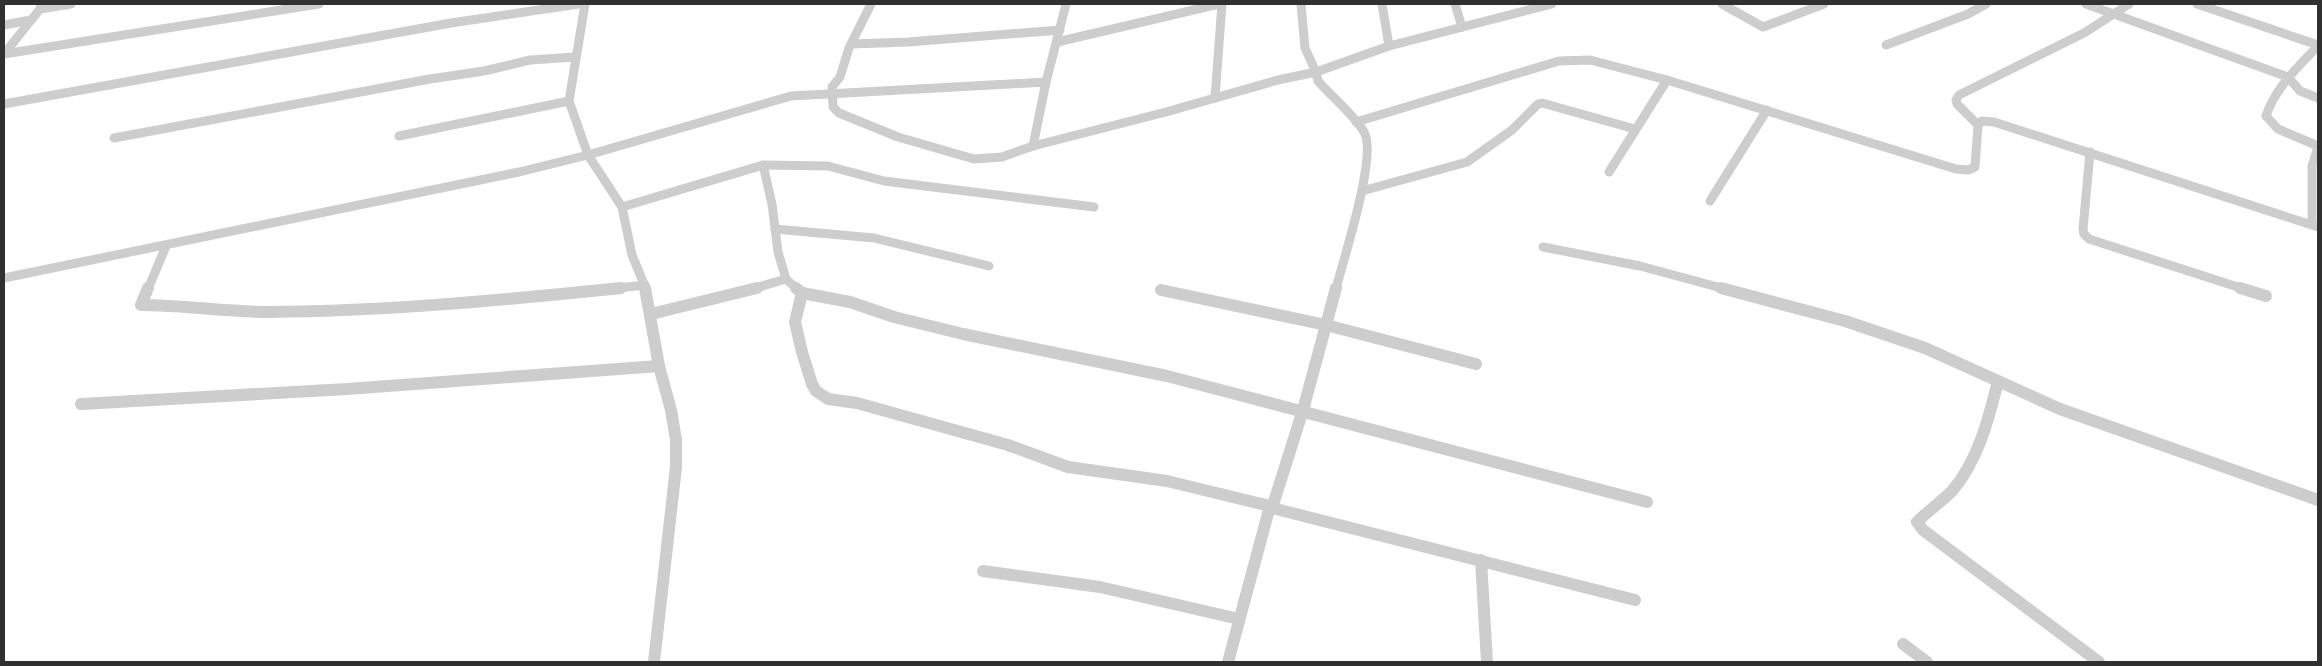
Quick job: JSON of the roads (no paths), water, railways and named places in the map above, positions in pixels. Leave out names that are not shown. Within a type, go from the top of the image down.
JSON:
[{"type":"street","points":[[4,54],[41,6],[71,4]]},
{"type":"street","points":[[4,54],[319,4]]},
{"type":"street","points":[[4,104],[451,22],[579,4]]},
{"type":"street","points":[[585,4],[575,57],[574,86],[569,101],[588,155],[622,207],[632,255],[645,285],[659,366],[671,410],[676,440],[676,467],[654,662]]},
{"type":"street","points":[[871,4],[852,44],[840,77],[832,87],[833,107],[847,118],[898,137],[974,159],[1002,157],[1033,146],[1278,80],[1316,72],[1389,46],[1552,4]]},
{"type":"street","points":[[1033,146],[1046,82],[1066,4]]},
{"type":"street","points":[[1056,42],[1220,4],[1215,98]]},
{"type":"street","points":[[1228,662],[1271,507],[1303,410],[1362,190],[1369,150],[1368,140],[1356,122],[1318,81],[1316,72],[1307,60],[1303,38],[1302,4]]},
{"type":"street","points":[[1382,4],[1389,46]]},
{"type":"street","points":[[1455,4],[1462,27]]},
{"type":"street","points":[[1722,4],[1758,26],[1763,27],[1824,4]]},
{"type":"street","points":[[1886,45],[1968,14],[1986,4]]},
{"type":"street","points":[[2086,4],[2288,77],[2300,91],[2318,98]]},
{"type":"street","points":[[1978,124],[1957,104],[1956,100],[1959,95],[1984,84],[2034,56],[2084,33],[2112,13],[2129,4]]},
{"type":"street","points":[[1978,124],[1982,121],[1994,122],[2030,132],[2315,226],[2312,166],[2318,146],[2278,129],[2266,116],[2269,107],[2288,77],[2318,45],[2197,4]]},
{"type":"street","points":[[4,25],[31,20]]},
{"type":"street","points":[[852,44],[908,42],[1060,30]]},
{"type":"street","points":[[114,138],[430,79],[484,71],[530,60],[575,57]]},
{"type":"street","points":[[1356,122],[1559,61],[1590,60],[1666,80],[1937,163],[1968,170],[1975,167],[1978,124]]},
{"type":"street","points":[[1609,172],[1666,80]]},
{"type":"street","points":[[4,278],[93,258],[166,246],[273,222],[519,172],[588,155],[791,96],[1046,82]]},
{"type":"street","points":[[399,136],[532,107],[569,101]]},
{"type":"street","points":[[1362,190],[1468,162],[1512,130],[1538,104],[1542,103],[1635,129]]},
{"type":"street","points":[[1710,201],[1767,110]]},
{"type":"street","points":[[2090,152],[2084,229],[2084,234],[2089,239],[2266,296]]},
{"type":"street","points":[[622,207],[763,165],[828,166],[884,181],[1094,207]]},
{"type":"street","points":[[763,165],[778,252],[786,279],[802,293],[850,302],[894,317],[963,334],[1167,376],[1303,410],[1647,502]]},
{"type":"street","points":[[775,230],[874,238],[989,266]]},
{"type":"street","points":[[166,246],[141,305],[181,305],[267,312],[506,300],[645,285]]},
{"type":"street","points":[[1543,247],[1640,266],[1845,321],[1925,348],[2060,410],[2318,500]]},
{"type":"street","points":[[651,314],[786,279]]},
{"type":"street","points":[[1161,290],[1326,324],[1476,364]]},
{"type":"street","points":[[802,293],[795,322],[802,352],[812,376],[812,384],[816,391],[828,399],[857,403],[1008,445],[1068,467],[1166,481],[1635,600]]},
{"type":"street","points":[[81,404],[347,389],[659,366]]},
{"type":"street","points":[[1998,381],[1990,413],[1966,469],[1952,490],[1917,522],[1923,530],[2099,662]]},
{"type":"street","points":[[1481,560],[1487,662]]},
{"type":"street","points":[[983,571],[1100,586],[1239,619]]},
{"type":"street","points":[[1903,644],[1927,662]]}]
